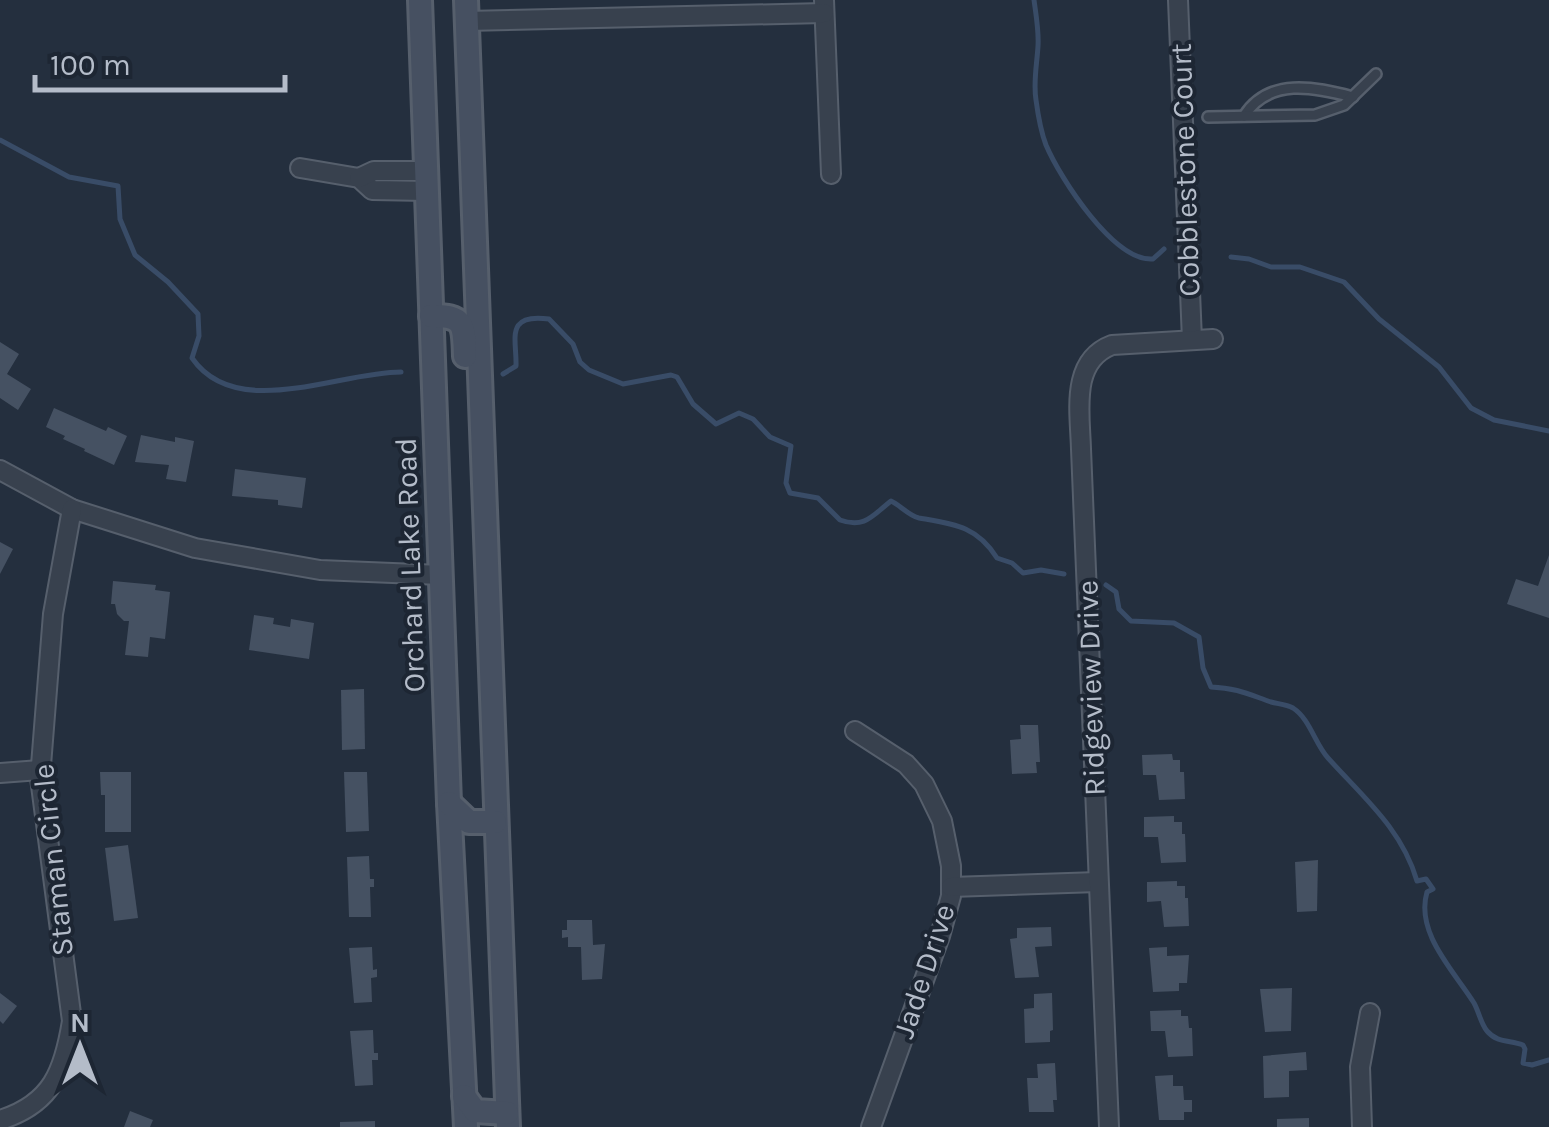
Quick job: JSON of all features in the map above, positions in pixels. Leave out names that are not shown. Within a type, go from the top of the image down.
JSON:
[{"type":"main road","name":"Orchard Lake Road","points":[[420,0],[449,803],[466,1127]]},
{"type":"main road","points":[[464,1096],[475,1111],[508,1120],[466,10]]},
{"type":"main road","points":[[431,316],[449,316],[459,320],[463,328],[467,445],[483,475]]},
{"type":"main road","points":[[449,803],[469,822],[495,822]]},
{"type":"street","name":"Cobblestone Court","points":[[1178,0],[1192,340]]},
{"type":"street","points":[[466,10],[824,7],[831,174]]},
{"type":"street","points":[[300,168],[360,178],[374,171],[427,181]]},
{"type":"street","name":"Ridgeview Drive","points":[[1108,1127],[1080,420],[1082,373],[1098,350],[1112,345],[1212,339]]},
{"type":"street","points":[[0,470],[72,509],[195,548],[320,570],[441,575]]},
{"type":"street","name":"Staman Circle","points":[[0,1120],[26,1110],[56,1082],[66,1056],[72,1021],[40,770],[52,614],[72,509]]},
{"type":"street","name":"Jade Drive","points":[[855,731],[906,764],[924,784],[942,821],[951,866],[951,888],[940,936],[871,1127]]},
{"type":"street","points":[[0,773],[40,770]]},
{"type":"street","points":[[951,888],[1098,882]]},
{"type":"street","points":[[1362,1127],[1360,1067],[1370,1012]]},
{"type":"lane","points":[[1208,117],[1315,115],[1344,105],[1376,74]]},
{"type":"lane","points":[[1244,116],[1263,94],[1280,89],[1323,89],[1353,97]]},
{"type":"building","points":[[0,342],[19,354],[7,374],[31,389],[18,410],[0,398]]},
{"type":"building","points":[[54,408],[127,436],[114,465],[46,427]]},
{"type":"building","points":[[141,435],[175,442],[175,437],[194,441],[186,482],[166,479],[169,465],[135,462]]},
{"type":"building","points":[[235,469],[306,478],[302,508],[278,505],[278,500],[232,496]]},
{"type":"building","points":[[0,542],[13,549],[0,574]]},
{"type":"building","points":[[1549,555],[1549,618],[1507,604],[1516,579],[1538,586]]},
{"type":"building","points":[[113,581],[156,585],[155,590],[170,592],[165,639],[150,637],[148,657],[125,655],[129,621],[124,621],[115,604],[111,604]]},
{"type":"building","points":[[254,615],[274,618],[273,624],[290,627],[291,619],[314,623],[309,659],[249,650]]},
{"type":"building","points":[[364,689],[365,749],[342,750],[341,690]]},
{"type":"building","points":[[1020,725],[1038,725],[1037,773],[1012,774],[1010,740],[1021,739]]},
{"type":"building","points":[[1172,754],[1173,760],[1180,760],[1180,772],[1184,772],[1185,799],[1159,800],[1156,775],[1143,775],[1142,755]]},
{"type":"building","points":[[100,772],[131,772],[131,832],[105,832],[105,795],[101,795]]},
{"type":"building","points":[[344,772],[367,772],[369,831],[346,832]]},
{"type":"building","points":[[1174,816],[1174,822],[1182,822],[1186,862],[1161,863],[1158,837],[1144,837],[1144,817]]},
{"type":"building","points":[[128,845],[138,918],[114,921],[105,848]]},
{"type":"building","points":[[369,856],[370,879],[374,879],[374,887],[370,887],[371,917],[349,917],[347,857]]},
{"type":"building","points":[[1318,860],[1317,911],[1297,912],[1295,862]]},
{"type":"building","points":[[1177,881],[1177,886],[1185,886],[1189,926],[1164,927],[1161,901],[1147,902],[1147,882]]},
{"type":"building","points":[[567,920],[592,920],[593,945],[605,944],[602,979],[582,980],[581,947],[568,947],[568,937],[562,938]]},
{"type":"building","points":[[1051,927],[1052,946],[1035,947],[1039,977],[1015,978],[1010,939],[1017,938],[1017,928]]},
{"type":"building","points":[[372,947],[377,977],[371,978],[372,1002],[354,1003],[349,948]]},
{"type":"building","points":[[1167,947],[1167,956],[1189,955],[1187,983],[1179,983],[1179,991],[1153,992],[1149,948]]},
{"type":"building","points":[[1292,988],[1291,1031],[1265,1032],[1260,989]]},
{"type":"building","points":[[0,993],[17,1006],[3,1024],[0,1021]]},
{"type":"building","points":[[1052,993],[1050,1042],[1025,1043],[1024,1009],[1034,1008],[1034,994]]},
{"type":"building","points":[[1181,1010],[1181,1016],[1188,1016],[1192,1028],[1193,1056],[1168,1057],[1165,1031],[1151,1031],[1150,1011]]},
{"type":"building","points":[[373,1030],[378,1060],[372,1060],[373,1085],[355,1086],[350,1031]]},
{"type":"building","points":[[1306,1052],[1307,1070],[1289,1071],[1289,1097],[1264,1098],[1263,1056]]},
{"type":"building","points":[[1055,1063],[1054,1112],[1029,1112],[1027,1078],[1038,1078],[1037,1064]]},
{"type":"building","points":[[1173,1075],[1173,1086],[1183,1086],[1184,1100],[1192,1100],[1192,1112],[1184,1112],[1184,1120],[1159,1120],[1155,1076]]},
{"type":"building","points":[[130,1111],[153,1120],[150,1127],[124,1127]]},
{"type":"building","points":[[1309,1118],[1309,1127],[1277,1127],[1277,1119]]},
{"type":"building","points":[[375,1121],[375,1127],[340,1127],[340,1122]]},
{"type":"waterway","points":[[1034,0],[1038,40],[1035,93],[1043,135],[1053,159],[1090,216],[1122,247],[1153,259],[1164,249]]},
{"type":"waterway","points":[[0,140],[69,177],[118,186],[120,219],[135,255],[198,314],[199,336],[192,358],[211,377],[234,387],[261,391],[401,372]]},
{"type":"waterway","points":[[1231,257],[1271,267],[1300,267],[1344,282],[1379,319],[1439,367],[1471,408],[1494,420],[1549,431]]},
{"type":"waterway","points":[[503,374],[516,366],[519,324],[535,318],[549,319],[573,344],[580,362],[589,370],[623,384],[671,375],[677,377],[693,404],[716,424],[739,413],[753,419],[770,437],[791,446],[786,483],[790,493],[818,498],[840,520],[862,522],[891,501],[915,517],[973,533],[997,558],[1012,563],[1023,573],[1041,570],[1064,574]]},
{"type":"waterway","points":[[1106,585],[1116,592],[1119,609],[1131,621],[1174,623],[1199,637],[1203,668],[1211,687],[1242,692],[1299,713],[1323,752],[1368,800],[1402,845],[1417,881],[1426,879],[1433,889],[1427,892],[1425,907],[1431,937],[1474,1003],[1485,1028],[1495,1038],[1523,1045],[1523,1063],[1532,1065],[1549,1060]]}]
